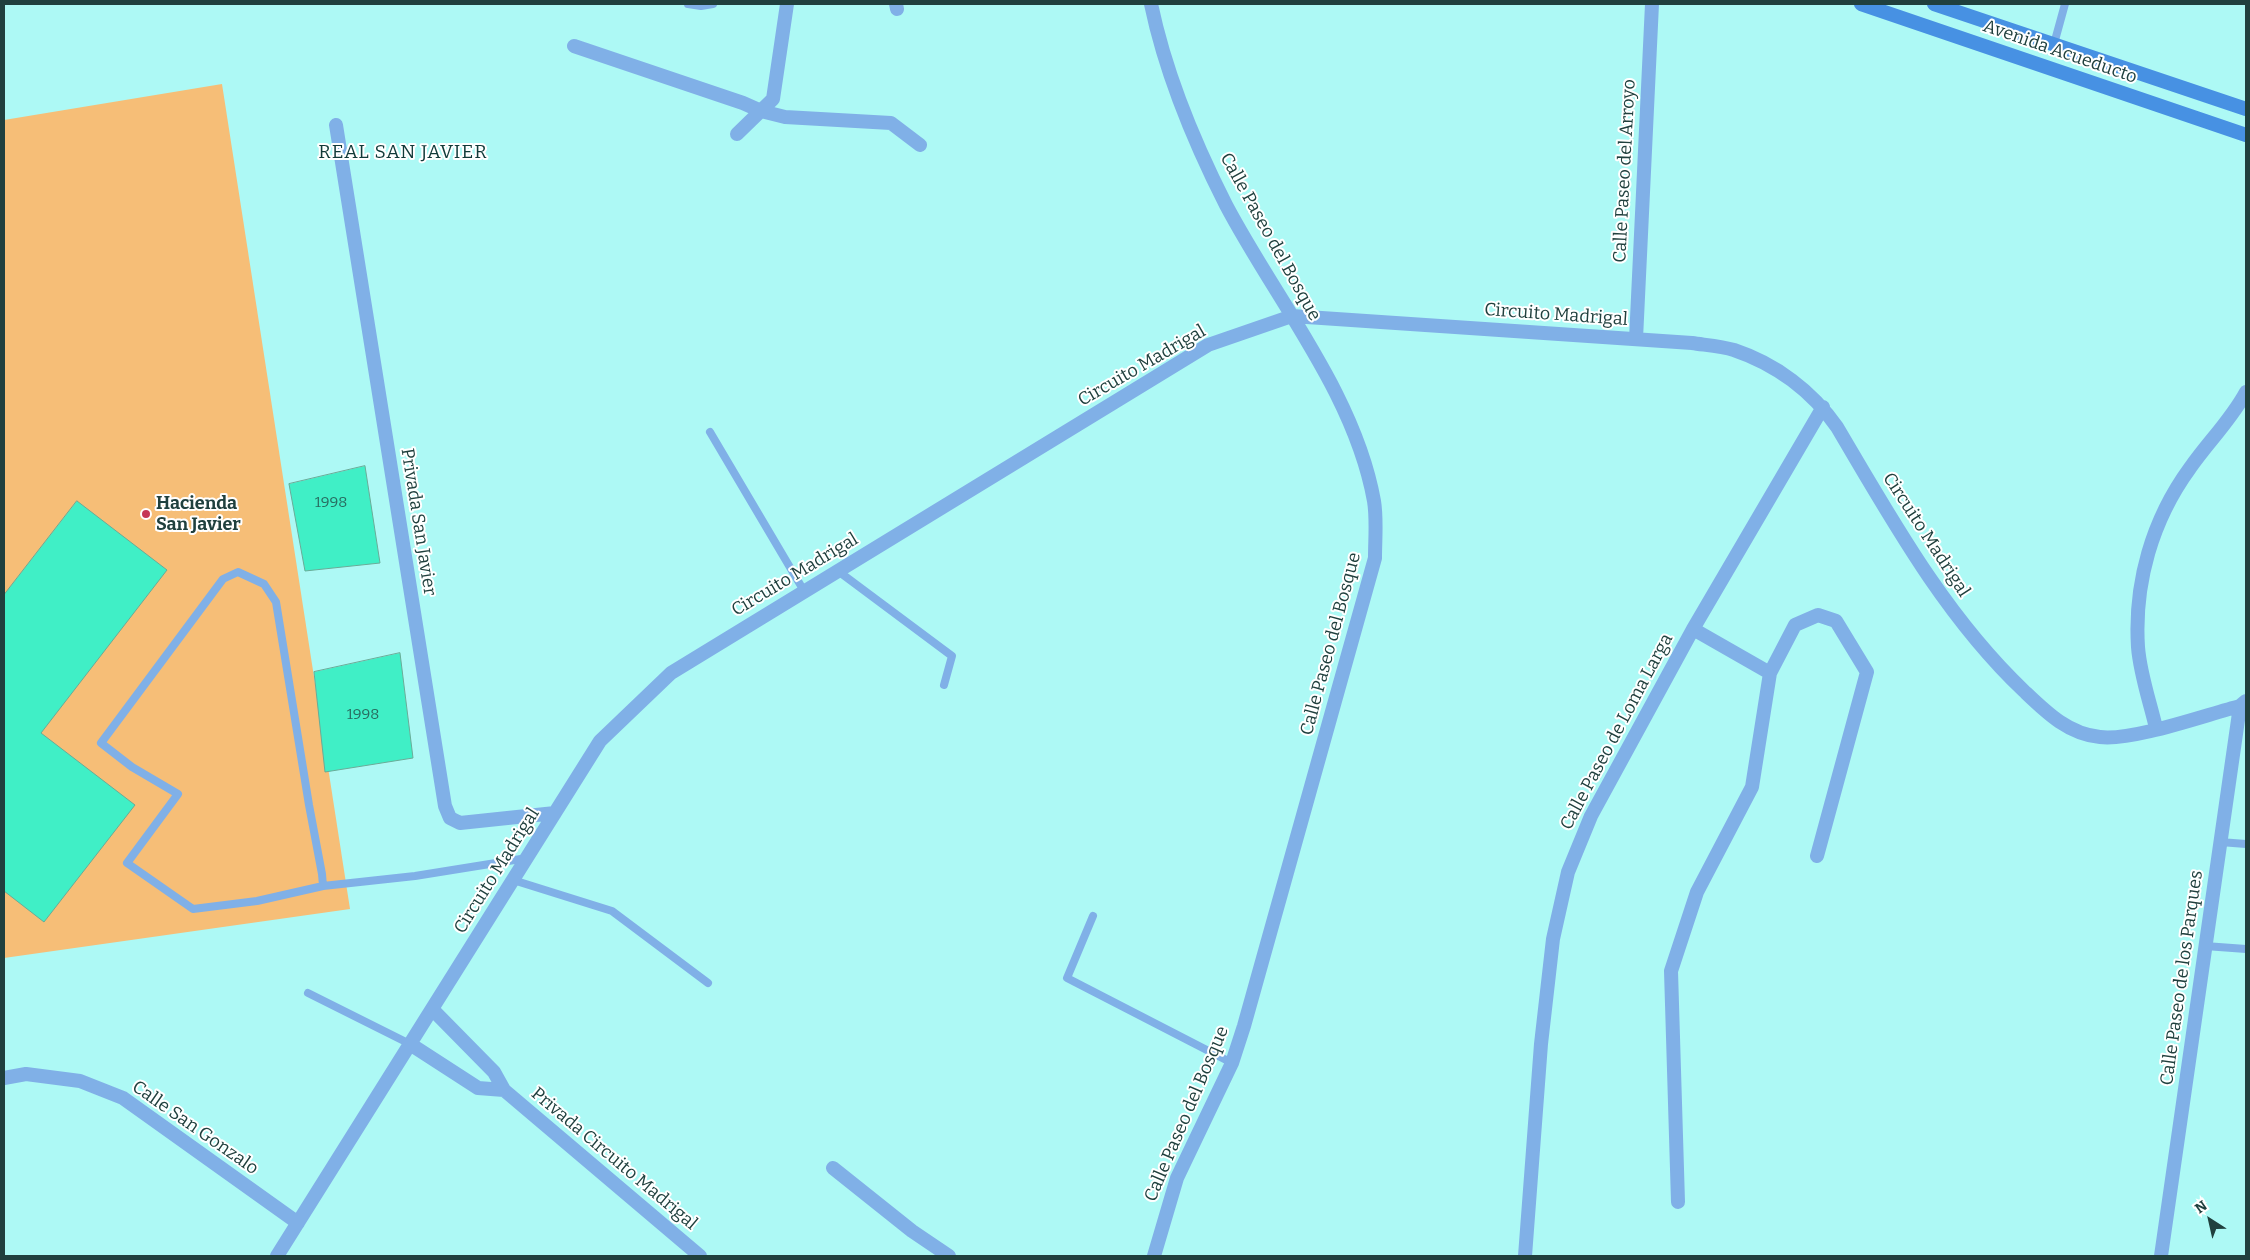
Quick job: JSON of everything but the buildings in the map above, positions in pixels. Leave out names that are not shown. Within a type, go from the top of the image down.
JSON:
[{"type":"main road","name":"Avenida Acueducto","points":[[1861,4],[2246,135]]},
{"type":"main road","name":"Avenida Acueducto","points":[[1934,4],[2246,109]]},
{"type":"street","points":[[737,134],[772,99],[787,4]]},
{"type":"street","name":"Calle Paseo del Bosque","points":[[1150,4],[1171,72],[1198,144],[1227,206],[1292,316],[1351,422],[1366,464],[1374,503],[1376,558],[1244,1026],[1232,1063],[1177,1178],[1154,1256]]},
{"type":"street","name":"Calle Paseo del Arroyo","points":[[1636,339],[1652,4]]},
{"type":"street","points":[[574,46],[743,103],[761,111],[785,117],[891,123],[920,145]]},
{"type":"street","name":"Privada San Javier","points":[[336,125],[445,806],[450,818],[460,824],[555,813]]},
{"type":"street","name":"Circuito Madrigal","points":[[277,1256],[600,741],[671,672],[1208,346],[1292,316],[1692,343],[1733,349],[1771,366],[1798,385],[1823,407],[1837,427],[1919,564],[1956,615],[2016,685],[2057,721],[2076,732],[2101,737],[2132,734],[2243,703]]},
{"type":"street","points":[[2156,728],[2138,648],[2138,604],[2144,563],[2158,523],[2171,496],[2189,468],[2214,439],[2246,392]]},
{"type":"street","name":"Calle Paseo de Loma Larga","points":[[1525,1256],[1541,1044],[1553,939],[1568,872],[1591,816],[1693,629],[1823,407]]},
{"type":"street","points":[[1678,1202],[1671,970],[1697,892],[1752,787],[1770,673],[1795,625],[1818,615],[1836,621],[1867,672],[1816,856]]},
{"type":"street","points":[[1693,629],[1770,673]]},
{"type":"street","name":"Calle Paseo de los Parques","points":[[2161,1256],[2220,842],[2243,703]]},
{"type":"street","name":"Privada Circuito Madrigal","points":[[432,1009],[494,1072],[504,1090],[700,1256]]},
{"type":"street","name":"Privada Circuito Madrigal","points":[[410,1044],[478,1088],[504,1090]]},
{"type":"street","name":"Calle San Gonzalo","points":[[4,1078],[26,1074],[80,1081],[123,1098],[298,1223]]},
{"type":"street","points":[[833,1168],[912,1231],[949,1256]]},
{"type":"lane","points":[[688,4],[701,6],[713,4]]},
{"type":"lane","points":[[2054,44],[2065,4]]},
{"type":"lane","points":[[710,432],[804,592]]},
{"type":"lane","points":[[838,571],[952,656],[944,685]]},
{"type":"lane","points":[[322,886],[322,874],[276,602],[264,584],[238,572],[222,579],[101,743],[132,767],[178,794],[127,863],[193,909],[258,901],[322,886],[415,876],[526,858]]},
{"type":"lane","points":[[2220,842],[2246,844]]},
{"type":"lane","points":[[513,880],[612,911],[708,983]]},
{"type":"lane","points":[[1093,916],[1067,978],[1232,1063]]},
{"type":"lane","points":[[2205,946],[2246,949]]},
{"type":"lane","points":[[308,993],[410,1044]]},
{"type":"shaded area","name":"Hacienda San Javier","points":[[222,84],[350,909],[4,958],[4,120]]},
{"type":"place","name":"Hacienda San Javier","points":[[146,514]]},
{"type":"district","name":"REAL SAN JAVIER","points":[[403,153]]}]
